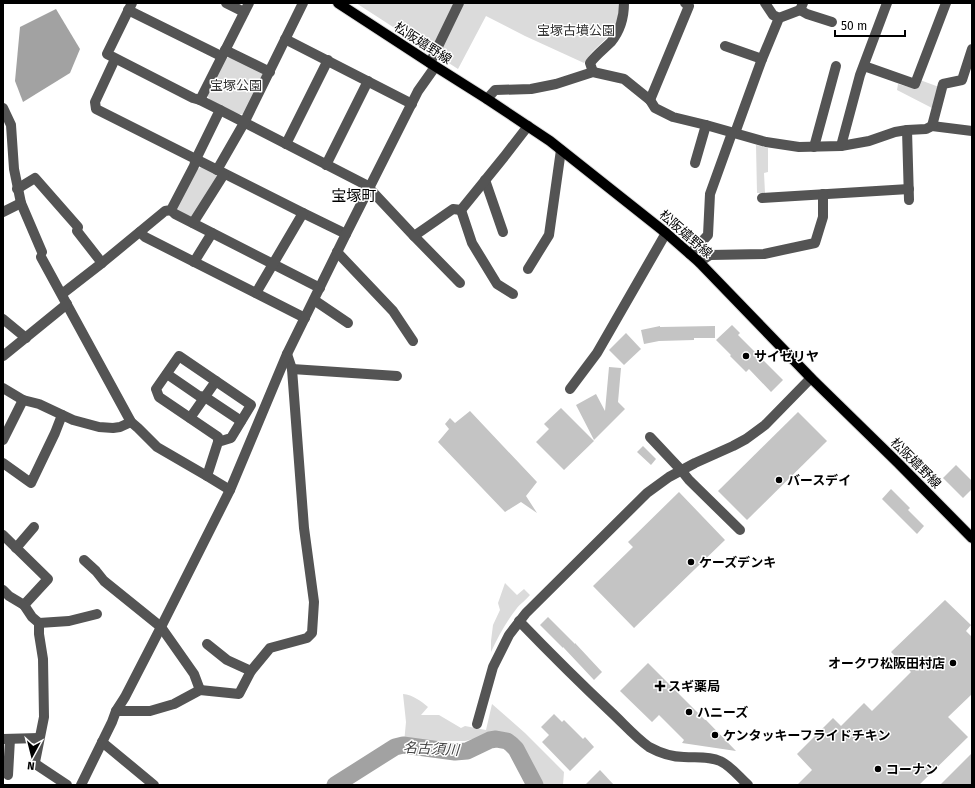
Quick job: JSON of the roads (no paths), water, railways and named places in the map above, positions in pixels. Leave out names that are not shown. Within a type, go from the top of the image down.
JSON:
[{"type":"main road","name":"松阪嬉野線","points":[[338,3],[528,126],[561,150],[666,233],[699,262],[811,378],[972,538]]},
{"type":"street","points":[[200,100],[246,8],[226,3]]},
{"type":"street","points":[[193,223],[304,3]]},
{"type":"street","points":[[81,785],[116,711],[161,627],[230,490],[287,354],[418,91],[433,65],[459,3]]},
{"type":"street","points":[[593,72],[590,63],[618,32],[622,20],[624,3]]},
{"type":"street","points":[[650,100],[689,6],[685,3]]},
{"type":"street","points":[[765,3],[773,15],[779,18]]},
{"type":"street","points":[[841,146],[860,75],[887,3]]},
{"type":"street","points":[[864,66],[915,84],[946,3]]},
{"type":"street","points":[[690,254],[708,235],[710,194],[779,18],[802,6],[807,14],[832,22]]},
{"type":"street","points":[[270,72],[223,53],[130,7],[107,54],[193,98],[220,110],[370,188],[460,283]]},
{"type":"street","points":[[285,39],[412,104]]},
{"type":"street","points":[[725,46],[762,59]]},
{"type":"street","points":[[932,126],[943,84],[962,80],[972,49]]},
{"type":"street","points":[[115,59],[95,102],[96,109],[346,234]]},
{"type":"street","points":[[286,144],[328,60]]},
{"type":"street","points":[[814,147],[836,66]]},
{"type":"street","points":[[487,99],[495,90],[531,89],[556,84],[593,72],[624,79],[650,100],[655,108],[673,118],[706,125],[766,142],[799,147],[841,146],[869,141],[895,132],[926,129],[932,126],[972,131]]},
{"type":"street","points":[[326,165],[368,81]]},
{"type":"street","points":[[3,108],[10,125],[14,169],[21,203],[42,254],[67,304],[132,422],[157,446],[230,490]]},
{"type":"street","points":[[171,210],[194,166],[220,110]]},
{"type":"street","points":[[3,133],[10,125]]},
{"type":"street","points":[[695,163],[706,125]]},
{"type":"street","points":[[461,210],[528,126]]},
{"type":"street","points":[[907,130],[909,200]]},
{"type":"street","points":[[528,269],[549,235],[561,150]]},
{"type":"street","points":[[18,189],[35,178],[78,227],[77,231],[102,263]]},
{"type":"street","points":[[485,180],[503,232]]},
{"type":"street","points":[[762,198],[909,189]]},
{"type":"street","points":[[699,262],[710,255],[764,254],[815,244],[823,217],[823,194]]},
{"type":"street","points":[[3,212],[21,203]]},
{"type":"street","points":[[414,236],[453,209],[461,210]]},
{"type":"street","points":[[171,210],[175,214],[320,288]]},
{"type":"street","points":[[62,294],[165,211],[171,210]]},
{"type":"street","points":[[461,210],[472,243],[476,250],[498,284],[513,294]]},
{"type":"street","points":[[256,293],[303,213]]},
{"type":"street","points":[[140,232],[145,237],[305,318]]},
{"type":"street","points":[[194,262],[212,233]]},
{"type":"street","points":[[570,389],[597,353],[666,233]]},
{"type":"street","points":[[338,252],[393,311],[413,341]]},
{"type":"street","points":[[314,300],[348,323]]},
{"type":"street","points":[[3,356],[67,304]]},
{"type":"street","points":[[3,319],[26,338]]},
{"type":"street","points":[[116,711],[150,710],[174,704],[200,690],[239,694],[251,671],[270,648],[307,638],[312,633],[314,602],[304,528],[292,369],[287,354]]},
{"type":"street","points":[[208,476],[218,442],[218,437],[159,397],[156,390],[179,356],[251,404],[231,438],[218,442]]},
{"type":"street","points":[[292,369],[397,376]]},
{"type":"street","points":[[167,374],[240,422]]},
{"type":"street","points":[[477,724],[493,667],[509,636],[526,613],[647,493],[669,476],[746,439],[765,425],[811,378]]},
{"type":"street","points":[[190,418],[216,381]]},
{"type":"street","points":[[3,388],[23,400],[39,404],[73,420],[113,428],[132,422]]},
{"type":"street","points":[[3,440],[23,400]]},
{"type":"street","points":[[3,463],[30,483],[55,433],[62,415]]},
{"type":"street","points":[[650,437],[740,530]]},
{"type":"street","points":[[16,548],[34,527]]},
{"type":"street","points":[[3,535],[48,579],[24,605]]},
{"type":"street","points":[[84,560],[104,581],[161,627],[194,674],[200,690]]},
{"type":"street","points":[[3,590],[9,596],[24,605],[32,617],[39,623],[69,621],[98,614]]},
{"type":"street","points":[[519,621],[594,696],[648,746],[659,752],[676,757],[710,758],[718,761],[733,770],[748,785]]},
{"type":"street","points":[[39,623],[44,717],[35,762],[36,765],[67,785]]},
{"type":"street","points":[[207,644],[227,660],[251,671]]},
{"type":"street","points":[[8,775],[6,739],[39,738]]},
{"type":"street","points":[[102,742],[154,785]]},
{"type":"waterway","name":"名古須川","points":[[335,785],[395,747],[403,745],[455,752],[467,751],[490,740],[496,739],[507,741],[516,749],[535,785]]},
{"type":"place","name":"サイゼリヤ","points":[[746,356]]},
{"type":"place","name":"バースデイ","points":[[779,480]]},
{"type":"place","name":"ケーズデンキ","points":[[691,562]]},
{"type":"place","name":"オークワ松阪田村店","points":[[953,663]]},
{"type":"place","name":"スギ薬局","points":[[660,686]]},
{"type":"place","name":"ハニーズ","points":[[689,712]]},
{"type":"place","name":"ケンタッキーフライドチキン","points":[[715,735]]},
{"type":"place","name":"コーナン","points":[[878,769]]},
{"type":"district","name":"宝塚町","points":[[354,196]]},
{"type":"park label","name":"宝塚古墳公園","points":[[576,30]]},
{"type":"park label","name":"宝塚公園","points":[[236,85]]}]
